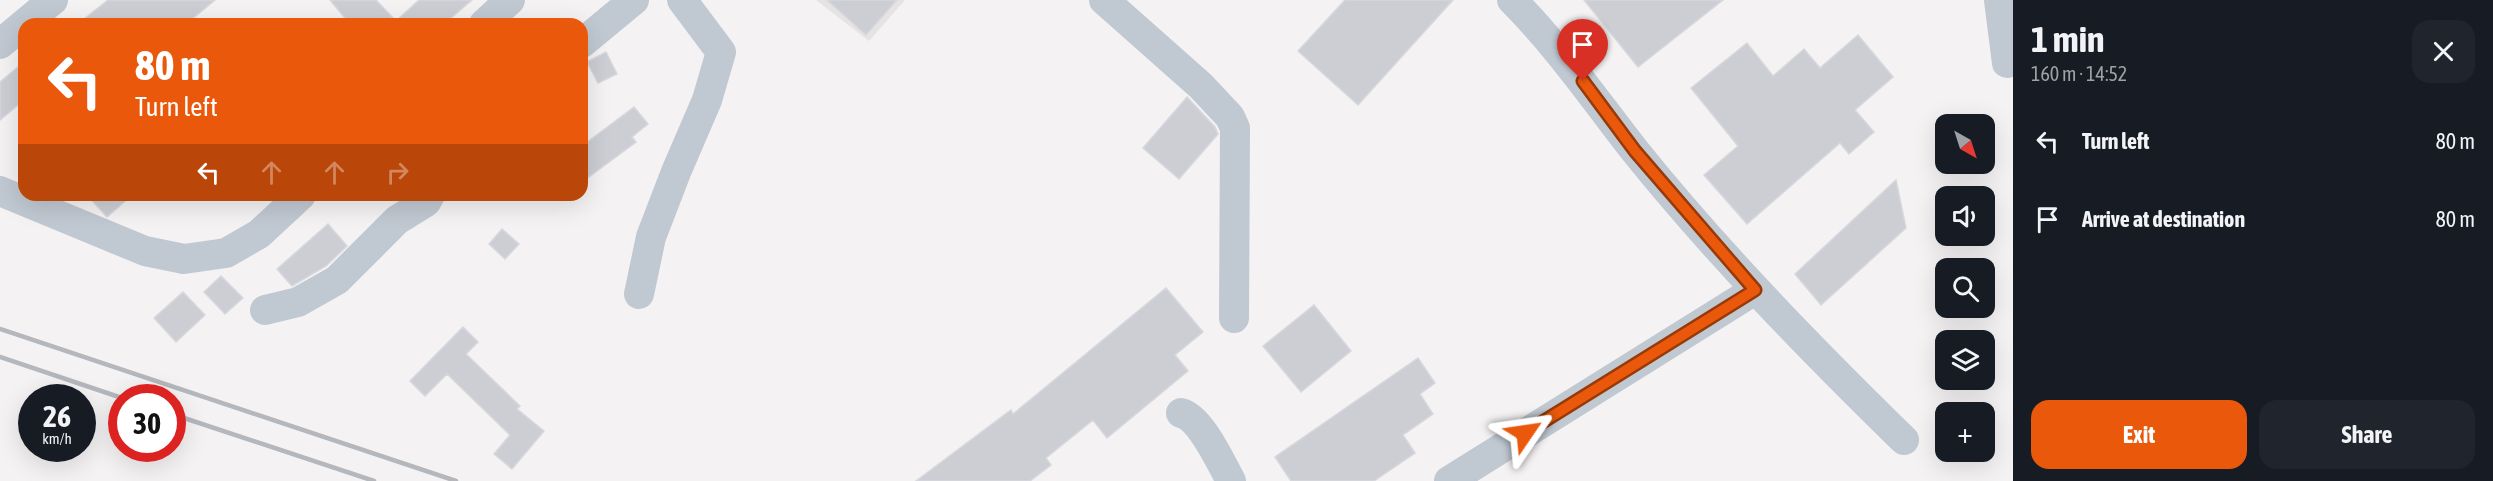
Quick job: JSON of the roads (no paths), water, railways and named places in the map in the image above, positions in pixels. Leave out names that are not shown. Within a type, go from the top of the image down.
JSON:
[{"type":"street","points":[[31,18],[53,0]]},
{"type":"street","points":[[490,18],[510,0]]},
{"type":"street","points":[[588,38],[634,0]]},
{"type":"street","points":[[639,294],[651,237],[707,100],[721,52],[682,0]]},
{"type":"street","points":[[1104,0],[1201,86],[1230,117],[1235,128],[1234,318]]},
{"type":"street","points":[[1512,0],[1583,81],[1635,151],[1755,290],[1817,355],[1904,440]]},
{"type":"street","points":[[1999,0],[2007,63]]},
{"type":"street","points":[[0,44],[18,29]]},
{"type":"street","points":[[0,191],[18,198]]},
{"type":"street","points":[[24,201],[145,251],[184,259],[226,252],[259,234],[295,201]]},
{"type":"street","points":[[265,310],[298,302],[336,280],[397,220],[427,201]]},
{"type":"street","points":[[1449,481],[1755,290]]},
{"type":"street","points":[[1181,413],[1191,417],[1212,446],[1231,481]]},
{"type":"railway","points":[[0,329],[456,481]]},
{"type":"railway","points":[[0,357],[108,393]]},
{"type":"railway","points":[[186,419],[374,481]]}]
